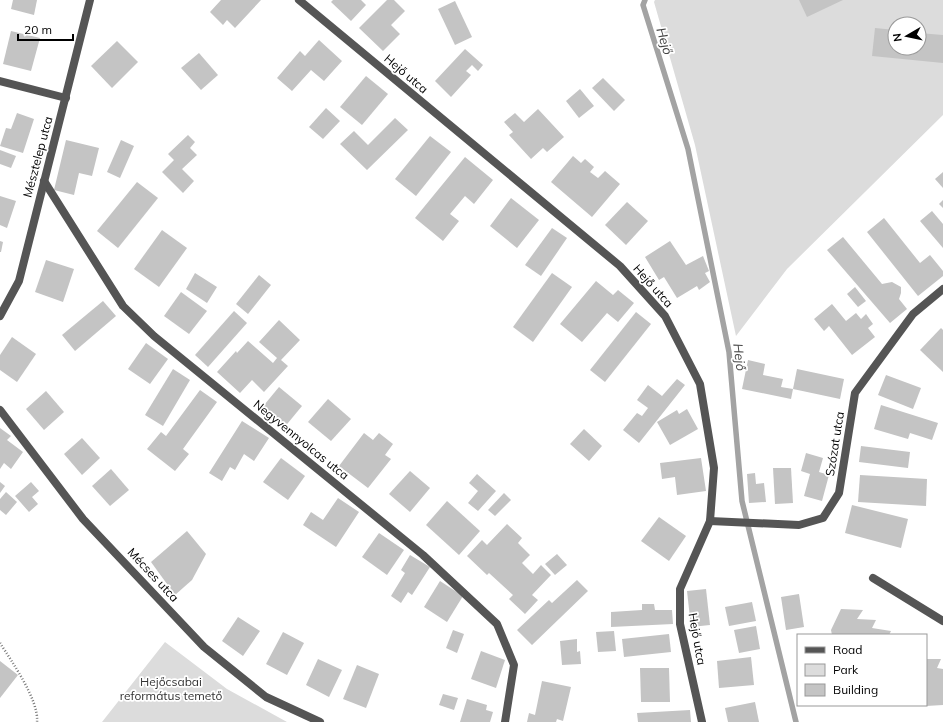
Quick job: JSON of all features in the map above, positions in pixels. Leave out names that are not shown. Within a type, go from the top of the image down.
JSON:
[{"type":"street","name":"Mésztelep utca","points":[[0,316],[19,281],[90,0]]},
{"type":"street","name":"Hejő utca","points":[[298,0],[620,266],[665,316],[700,384],[714,468],[710,521],[680,590],[680,624],[702,722]]},
{"type":"street","points":[[0,81],[66,98]]},
{"type":"street","name":"Negyvennyolcas utca","points":[[44,181],[123,306],[154,336],[423,555],[497,624],[514,666],[505,722]]},
{"type":"street","name":"Szózat utca","points":[[710,521],[799,525],[823,518],[839,493],[855,394],[913,314],[943,289]]},
{"type":"street","name":"Mécses utca","points":[[0,410],[83,519],[204,647],[266,697],[320,722]]},
{"type":"street","points":[[873,578],[943,622]]},
{"type":"path","points":[[0,643],[32,698],[38,716],[37,722]]},
{"type":"green space","points":[[655,0],[943,0],[943,115],[787,269],[736,336],[695,145],[654,2]]},
{"type":"green space","name":"Hejőcsabai református temető","points":[[165,642],[227,689],[287,722],[102,722]]},
{"type":"building","points":[[13,0],[37,0],[34,15],[11,9]]},
{"type":"building","points":[[221,0],[261,0],[235,28],[227,20],[223,25],[210,12]]},
{"type":"building","points":[[333,0],[361,0],[366,5],[351,21],[331,2]]},
{"type":"building","points":[[387,0],[394,0],[405,11],[391,25],[400,34],[383,51],[359,28]]},
{"type":"building","points":[[799,0],[843,0],[807,17]]},
{"type":"building","points":[[455,1],[472,37],[455,45],[438,9]]},
{"type":"building","points":[[875,28],[887,29],[887,56],[927,56],[927,34],[943,35],[943,63],[872,56]]},
{"type":"building","points":[[11,31],[40,38],[31,71],[3,64]]},
{"type":"building","points":[[319,40],[342,61],[324,81],[311,70],[292,91],[277,78],[300,51],[305,56]]},
{"type":"building","points":[[117,41],[138,62],[112,88],[91,66]]},
{"type":"building","points":[[465,49],[483,65],[478,71],[472,65],[466,71],[471,75],[451,97],[435,81]]},
{"type":"building","points":[[199,53],[218,75],[201,90],[181,68]]},
{"type":"building","points":[[366,76],[388,94],[362,125],[340,107]]},
{"type":"building","points":[[603,78],[625,100],[614,111],[592,88]]},
{"type":"building","points":[[580,89],[594,106],[579,118],[566,101]]},
{"type":"building","points":[[326,108],[340,121],[323,139],[309,127]]},
{"type":"building","points":[[538,109],[564,137],[547,152],[543,148],[531,159],[509,135],[513,132],[504,122],[515,113],[524,122]]},
{"type":"building","points":[[17,113],[34,119],[23,153],[0,146],[6,128],[11,129]]},
{"type":"building","points":[[395,118],[408,130],[367,170],[340,144],[354,131],[368,145]]},
{"type":"building","points":[[188,135],[195,142],[190,148],[197,155],[182,169],[194,181],[183,193],[162,172],[174,160],[168,154]]},
{"type":"building","points":[[430,136],[451,152],[416,196],[395,179]]},
{"type":"building","points":[[66,140],[99,148],[92,176],[79,173],[74,195],[54,190]]},
{"type":"building","points":[[121,140],[134,146],[120,178],[107,172]]},
{"type":"building","points":[[0,150],[16,156],[11,168],[0,164]]},
{"type":"building","points":[[573,156],[581,163],[585,159],[594,167],[590,172],[598,178],[605,171],[620,184],[592,217],[551,182]]},
{"type":"building","points":[[465,157],[493,180],[474,204],[465,196],[450,214],[459,221],[443,241],[415,218]]},
{"type":"building","points":[[943,172],[943,188],[935,179]]},
{"type":"building","points":[[137,182],[158,198],[118,248],[97,231]]},
{"type":"building","points":[[0,196],[16,201],[7,228],[0,225]]},
{"type":"building","points":[[511,198],[539,220],[517,248],[490,226]]},
{"type":"building","points":[[943,200],[943,208],[939,204]]},
{"type":"building","points":[[627,202],[648,221],[626,245],[605,225]]},
{"type":"building","points":[[932,211],[943,224],[943,248],[920,221]]},
{"type":"building","points":[[884,218],[920,263],[930,255],[943,271],[943,276],[918,296],[867,232]]},
{"type":"building","points":[[552,228],[567,238],[541,276],[525,265]]},
{"type":"building","points":[[162,230],[187,248],[159,287],[134,269]]},
{"type":"building","points":[[843,237],[882,284],[892,282],[901,287],[899,299],[907,309],[890,323],[827,250]]},
{"type":"building","points":[[0,241],[3,242],[1,252],[0,252]]},
{"type":"building","points":[[670,241],[686,265],[703,256],[709,271],[705,273],[710,282],[699,290],[697,286],[677,298],[664,277],[659,280],[645,257]]},
{"type":"building","points":[[46,260],[74,269],[63,302],[35,292]]},
{"type":"building","points":[[195,273],[217,287],[207,303],[186,289]]},
{"type":"building","points":[[552,273],[572,287],[533,342],[513,327]]},
{"type":"building","points":[[259,275],[271,285],[248,314],[236,304]]},
{"type":"building","points":[[596,281],[613,295],[618,290],[634,303],[618,322],[607,313],[582,342],[560,324]]},
{"type":"building","points":[[855,287],[866,301],[858,307],[847,294]]},
{"type":"building","points":[[181,292],[207,311],[189,334],[164,316]]},
{"type":"building","points":[[103,301],[116,316],[75,351],[62,335]]},
{"type":"building","points":[[832,304],[846,321],[856,313],[861,319],[866,314],[873,324],[868,328],[875,337],[852,355],[829,326],[824,331],[814,319]]},
{"type":"building","points":[[234,311],[247,323],[208,367],[195,355]]},
{"type":"building","points":[[636,312],[651,324],[605,382],[590,370]]},
{"type":"building","points":[[279,320],[300,340],[281,360],[288,366],[264,392],[252,380],[240,393],[217,372],[236,351],[237,353],[248,341],[273,363],[277,358],[259,342]]},
{"type":"building","points":[[941,328],[943,330],[943,372],[920,350]]},
{"type":"building","points":[[12,337],[36,354],[17,382],[0,370],[0,355]]},
{"type":"building","points":[[146,343],[168,359],[150,384],[128,369]]},
{"type":"building","points":[[748,360],[765,364],[763,375],[783,379],[781,387],[793,389],[791,399],[742,389]]},
{"type":"building","points":[[173,369],[190,380],[163,426],[145,415]]},
{"type":"building","points":[[797,369],[844,379],[840,399],[793,389]]},
{"type":"building","points":[[886,375],[921,388],[913,409],[878,395]]},
{"type":"building","points":[[677,379],[685,385],[639,443],[623,430],[637,413],[642,416],[648,408],[637,400],[648,385],[662,396]]},
{"type":"building","points":[[279,387],[302,406],[283,429],[260,410]]},
{"type":"building","points":[[200,390],[217,402],[183,449],[189,454],[175,471],[147,449],[161,432],[166,436]]},
{"type":"building","points":[[46,391],[64,412],[44,430],[26,409]]},
{"type":"building","points":[[328,399],[351,419],[331,441],[308,422]]},
{"type":"building","points":[[881,405],[938,423],[932,440],[910,433],[908,439],[874,429]]},
{"type":"building","points":[[687,409],[698,429],[670,445],[657,422],[677,410],[679,414]]},
{"type":"building","points":[[242,421],[269,438],[254,461],[244,454],[235,470],[230,467],[222,481],[209,473]]},
{"type":"building","points":[[0,428],[11,436],[7,440],[23,452],[11,469],[4,463],[0,469]]},
{"type":"building","points":[[584,429],[602,446],[589,461],[570,444]]},
{"type":"building","points":[[364,433],[373,440],[379,433],[393,444],[385,455],[391,459],[368,488],[339,466]]},
{"type":"building","points":[[82,438],[100,458],[82,475],[64,454]]},
{"type":"building","points":[[861,446],[910,452],[908,468],[859,462]]},
{"type":"building","points":[[806,453],[823,458],[819,472],[829,475],[822,501],[804,496],[810,474],[801,471]]},
{"type":"building","points":[[281,458],[305,476],[288,500],[263,482]]},
{"type":"building","points":[[701,458],[706,491],[677,495],[675,477],[662,479],[660,463]]},
{"type":"building","points":[[773,468],[791,468],[793,503],[775,504]]},
{"type":"building","points":[[111,469],[129,490],[110,506],[92,486]]},
{"type":"building","points":[[410,471],[430,488],[410,512],[389,494]]},
{"type":"building","points":[[755,473],[756,484],[764,483],[766,502],[749,503],[747,474]]},
{"type":"building","points":[[477,474],[496,491],[478,511],[468,503],[478,491],[469,483]]},
{"type":"building","points":[[860,475],[927,479],[926,506],[858,502]]},
{"type":"building","points":[[0,482],[5,486],[0,493]]},
{"type":"building","points":[[31,482],[39,491],[32,497],[38,504],[29,512],[15,496]]},
{"type":"building","points":[[6,492],[17,502],[6,515],[0,510],[0,499]]},
{"type":"building","points":[[504,493],[511,500],[495,516],[488,510]]},
{"type":"building","points":[[338,498],[359,512],[336,547],[303,525],[311,512],[323,520]]},
{"type":"building","points":[[447,501],[480,531],[459,555],[426,525]]},
{"type":"building","points":[[852,505],[908,519],[901,548],[845,533]]},
{"type":"building","points":[[659,517],[686,536],[669,561],[641,541]]},
{"type":"building","points":[[507,524],[522,538],[518,543],[530,555],[522,563],[533,574],[541,565],[551,575],[532,595],[538,600],[525,614],[509,599],[513,595],[489,573],[487,575],[467,556],[482,540],[487,545]]},
{"type":"building","points":[[187,531],[206,554],[192,580],[175,595],[151,562]]},
{"type":"building","points":[[379,533],[404,550],[387,575],[362,557]]},
{"type":"building","points":[[557,554],[567,565],[555,575],[545,564]]},
{"type":"building","points":[[410,555],[430,567],[412,595],[408,592],[401,603],[391,596],[405,573],[401,570]]},
{"type":"building","points":[[577,580],[588,591],[532,645],[517,630],[549,600],[552,603]]},
{"type":"building","points":[[440,581],[463,596],[447,622],[424,607]]},
{"type":"building","points":[[706,589],[710,625],[691,627],[687,591]]},
{"type":"building","points":[[799,594],[804,627],[786,630],[781,597]]},
{"type":"building","points":[[752,602],[756,621],[729,626],[725,607]]},
{"type":"building","points":[[642,604],[654,604],[655,610],[672,610],[673,624],[611,627],[611,612],[642,610]]},
{"type":"building","points":[[841,609],[863,610],[857,619],[876,620],[872,628],[891,631],[890,634],[832,634],[831,630]]},
{"type":"building","points":[[238,617],[260,631],[243,656],[222,641]]},
{"type":"building","points":[[756,626],[760,649],[739,653],[734,630]]},
{"type":"building","points":[[453,630],[464,634],[457,653],[446,648]]},
{"type":"building","points":[[614,631],[616,651],[598,652],[596,632]]},
{"type":"building","points":[[283,632],[304,643],[287,675],[266,664]]},
{"type":"building","points":[[669,634],[671,652],[624,657],[622,639]]},
{"type":"building","points":[[577,639],[577,652],[580,651],[581,664],[562,665],[560,641]]},
{"type":"building","points":[[481,651],[505,660],[496,688],[471,679]]},
{"type":"building","points":[[751,657],[754,685],[719,688],[717,661]]},
{"type":"building","points":[[318,659],[342,670],[329,697],[306,685]]},
{"type":"building","points":[[927,659],[941,659],[937,668],[943,669],[943,705],[927,706]]},
{"type":"building","points":[[0,661],[18,675],[0,698]]},
{"type":"building","points":[[357,665],[379,674],[366,708],[343,699]]},
{"type":"building","points":[[640,668],[669,668],[670,702],[641,702]]},
{"type":"building","points":[[542,681],[571,687],[563,721],[557,719],[556,722],[527,722],[529,713],[535,715]]},
{"type":"building","points":[[443,694],[458,698],[454,710],[439,705]]},
{"type":"building","points":[[467,699],[487,705],[486,710],[493,712],[490,722],[460,722]]},
{"type":"building","points":[[755,702],[759,722],[728,722],[725,708]]},
{"type":"building","points":[[690,710],[691,722],[638,722],[637,713]]},
{"type":"waterway","name":"Hejő","points":[[645,0],[643,5],[688,149],[729,352],[742,501],[796,722]]}]
